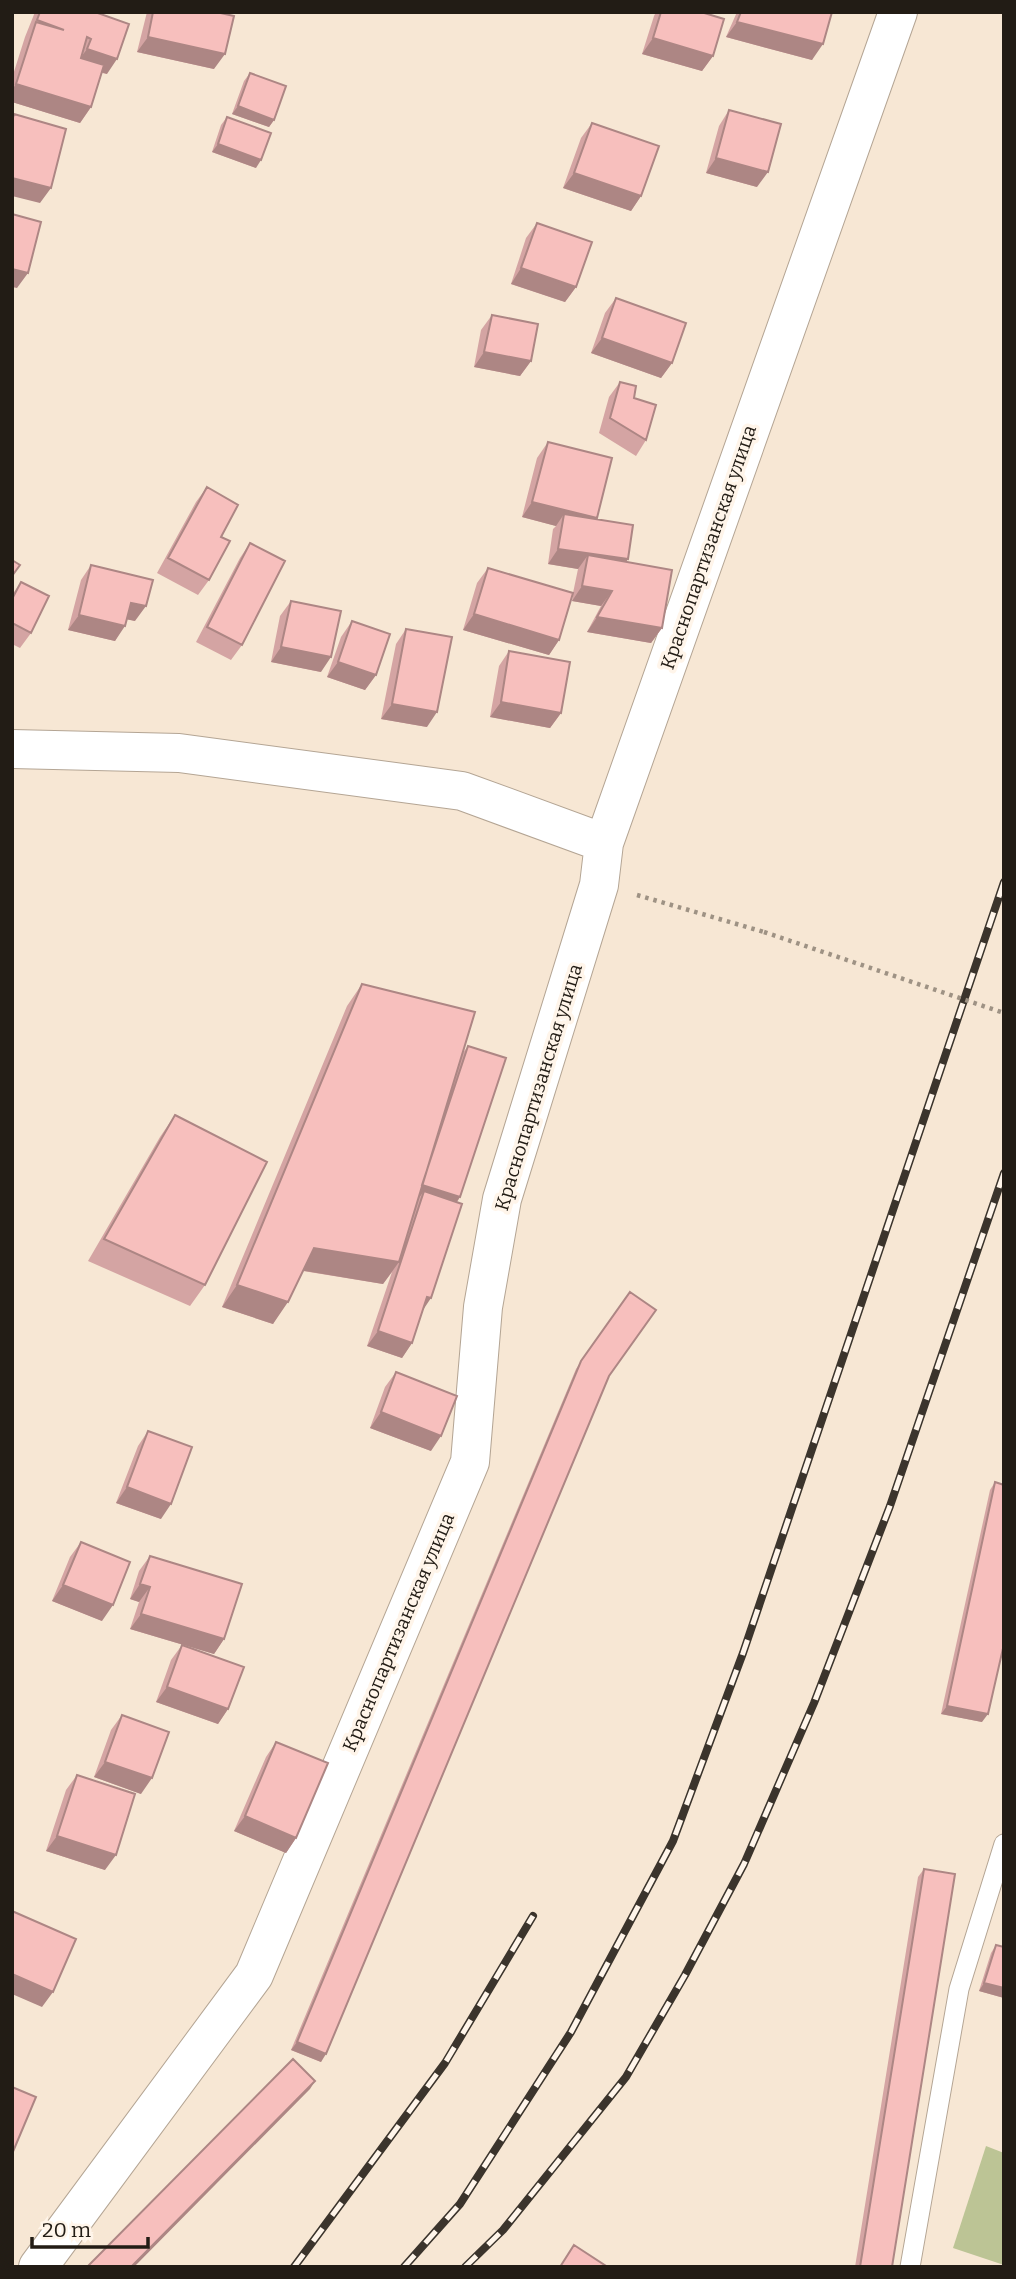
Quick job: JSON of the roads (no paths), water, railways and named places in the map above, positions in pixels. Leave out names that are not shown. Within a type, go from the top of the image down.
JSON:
[{"type":"street","name":"Краснопартизанская улица","points":[[38,2267],[254,1975],[470,1462],[483,1307],[502,1199],[600,885],[604,843],[898,12]]},
{"type":"street","points":[[12,748],[179,753],[462,792],[604,843]]},
{"type":"lane","points":[[910,2267],[959,1989],[1004,1844]]},
{"type":"railway","points":[[404,2267],[460,2204],[571,2032],[673,1841],[743,1653],[1004,882]]},
{"type":"railway","points":[[465,2267],[503,2230],[626,2077],[685,1975],[744,1864],[814,1703],[890,1506],[1004,1173]]},
{"type":"railway","points":[[294,2267],[445,2063],[533,1916]]}]
